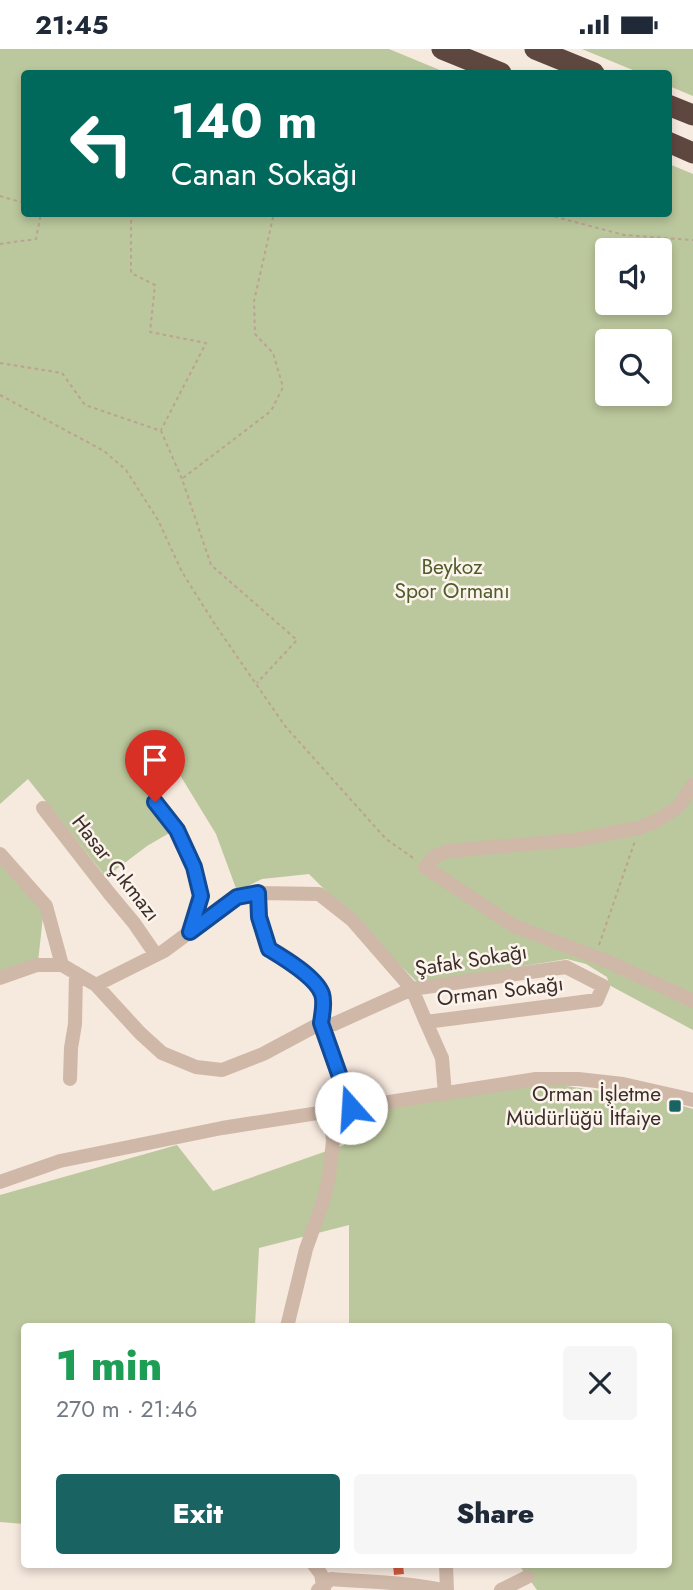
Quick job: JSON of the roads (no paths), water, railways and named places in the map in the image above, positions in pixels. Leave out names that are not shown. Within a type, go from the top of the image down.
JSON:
[{"type":"highway","points":[[442,49],[494,70]]},
{"type":"highway","points":[[535,49],[587,70]]},
{"type":"highway","points":[[672,107],[693,115]]},
{"type":"highway","points":[[672,144],[693,153]]},
{"type":"street","points":[[693,785],[678,807],[639,828],[575,840],[448,851],[436,856],[425,867],[514,926],[595,956],[693,1000]]},
{"type":"street","points":[[155,802],[177,830],[194,867],[201,896],[190,932]]},
{"type":"street","name":"Hasar Çıkmazı","points":[[43,808],[156,955]]},
{"type":"street","points":[[0,854],[46,906],[62,965],[37,965],[0,978]]},
{"type":"street","points":[[258,893],[259,917],[269,949],[290,961],[309,977],[322,994],[321,1023],[351,1108]]},
{"type":"street","points":[[96,985],[164,951],[237,897],[258,893],[319,894],[352,920],[412,989],[426,1022]]},
{"type":"street","name":"Şafak Sokağı","points":[[62,965],[96,985],[162,1053],[196,1067],[222,1070],[263,1054],[321,1023],[334,1024],[412,989],[566,967]]},
{"type":"street","name":"Orman Sokağı","points":[[445,1094],[442,1058],[426,1022],[597,1000],[603,986],[566,967]]},
{"type":"street","points":[[71,1079],[76,973]]},
{"type":"street","points":[[0,1182],[60,1161],[222,1128],[536,1080],[578,1079],[623,1084],[693,1100]]},
{"type":"street","points":[[288,1323],[306,1249],[324,1199],[329,1176],[333,1141],[330,1111]]},
{"type":"street","points":[[316,1568],[321,1574],[321,1589]]},
{"type":"street","points":[[321,1589],[331,1579],[416,1584],[444,1590],[446,1568]]},
{"type":"street","points":[[501,1590],[527,1577]]},
{"type":"place","name":"Orman İşletme Müdürlüğü İtfaiye","points":[[675,1106]]},
{"type":"park label","name":"Beykoz Spor Ormanı","points":[[452,579]]}]
